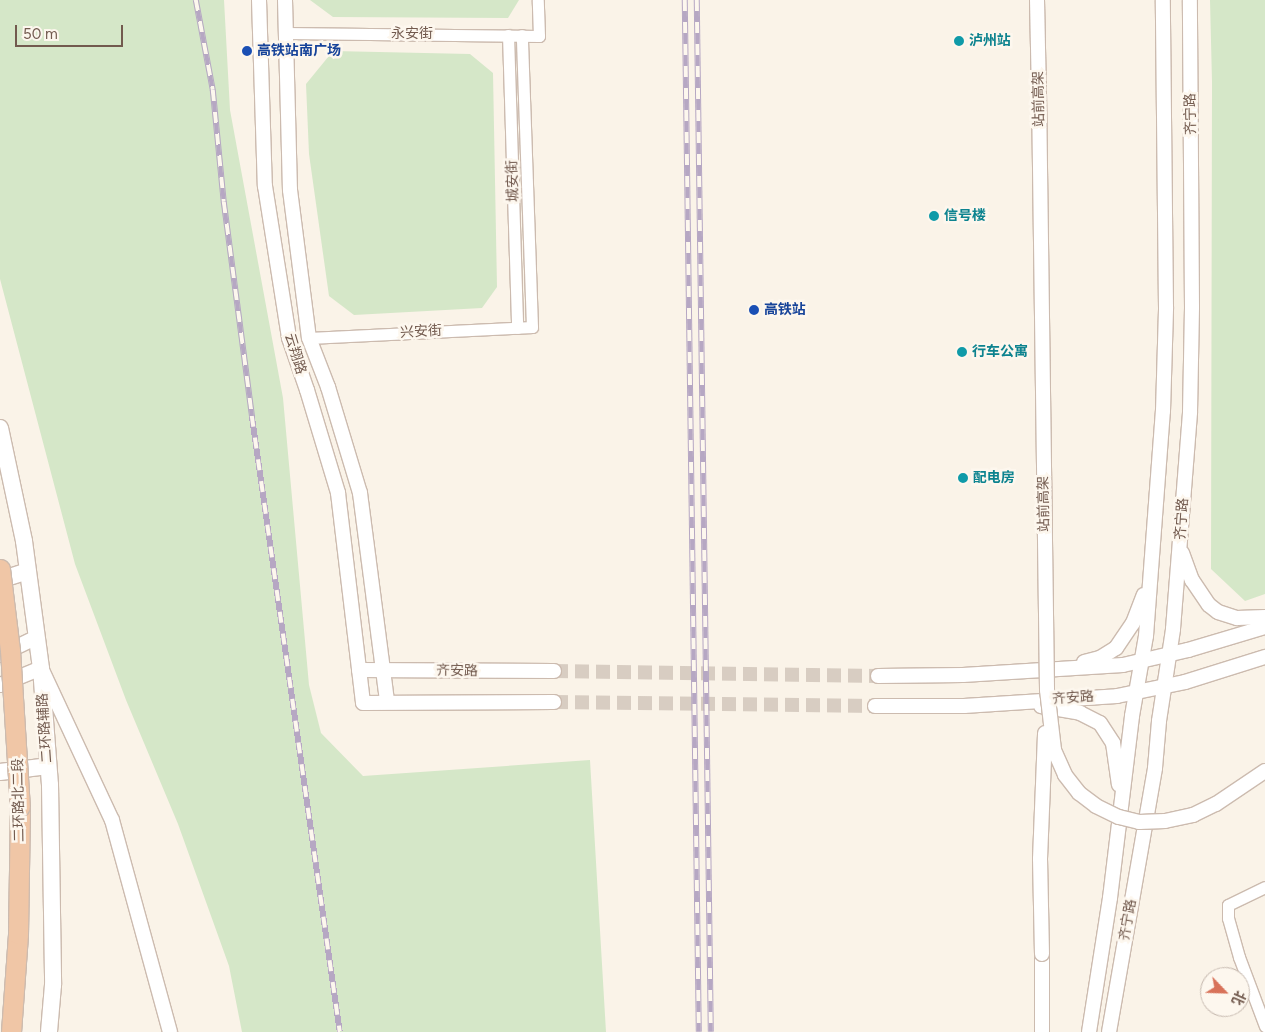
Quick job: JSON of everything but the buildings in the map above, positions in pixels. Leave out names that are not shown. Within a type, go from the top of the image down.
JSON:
[{"type":"highway","name":"二环路北二段","points":[[0,569],[10,650],[18,751],[20,807],[18,934],[11,1032]]},
{"type":"main road","name":"二环路辅路","points":[[0,428],[22,531],[41,668],[48,766],[53,985],[50,1032]]},
{"type":"main road","points":[[0,580],[28,571]]},
{"type":"main road","points":[[0,772],[48,766]]},
{"type":"street","name":"云翔路","points":[[259,0],[265,186],[288,338],[307,390],[338,493],[363,702],[387,701],[360,493],[328,387],[309,338],[290,190],[285,0]]},
{"type":"street","name":"永安街","points":[[285,33],[539,36],[538,0]]},
{"type":"street","name":"站前高架","points":[[1038,0],[1047,690],[1054,750],[1065,775],[1079,793],[1096,806],[1119,817],[1148,822],[1194,816],[1216,804],[1265,771]]},
{"type":"street","name":"齐宁路","points":[[1089,1032],[1136,692],[1142,661],[1163,411],[1166,307],[1163,0]]},
{"type":"street","name":"齐宁路","points":[[1109,1032],[1156,768],[1159,721],[1170,655],[1180,544],[1190,412],[1192,307],[1190,0]]},
{"type":"street","name":"城安街","points":[[508,35],[517,328]]},
{"type":"street","name":"城安街","points":[[522,35],[532,327]]},
{"type":"street","name":"兴安街","points":[[309,338],[532,327]]},
{"type":"street","points":[[1180,544],[1184,562],[1192,580],[1209,605],[1231,617],[1265,617]]},
{"type":"street","points":[[1058,669],[1100,658],[1116,648],[1133,623],[1150,575]]},
{"type":"street","points":[[878,676],[964,675],[1123,665],[1170,655],[1265,627]]},
{"type":"street","points":[[0,655],[37,637]]},
{"type":"street","name":"齐安路","points":[[875,706],[964,706],[1117,696],[1185,682],[1265,657]]},
{"type":"street","points":[[0,685],[41,668],[112,820],[170,1032]]},
{"type":"street","name":"齐安路","points":[[359,670],[554,672]]},
{"type":"street","points":[[1042,1032],[1040,859],[1047,690]]},
{"type":"street","points":[[387,701],[554,702]]},
{"type":"street","points":[[1013,702],[1080,713],[1100,723],[1113,743],[1122,802]]},
{"type":"street","points":[[1265,887],[1228,905],[1239,957],[1265,1026]]},
{"type":"green space","points":[[0,0],[224,0],[230,110],[283,398],[309,685],[321,733],[363,776],[590,760],[606,1032],[242,1032],[229,966],[178,824],[126,700],[75,564],[0,279]]},
{"type":"green space","points":[[310,0],[519,0],[508,18],[333,17]]},
{"type":"green space","points":[[1210,0],[1265,0],[1265,594],[1245,601],[1211,569],[1212,82]]},
{"type":"green space","points":[[333,51],[470,54],[493,73],[497,287],[482,308],[354,315],[329,296],[309,154],[306,84]]},
{"type":"tunnel","points":[[554,671],[878,676]]},
{"type":"tunnel","points":[[554,702],[875,706]]},
{"type":"railway","points":[[196,0],[213,90],[224,202],[252,416],[340,1032]]},
{"type":"railway","points":[[685,0],[699,1032]]},
{"type":"railway","points":[[697,0],[711,1032]]},
{"type":"place","name":"泸州站","points":[[959,41]]},
{"type":"place","name":"高铁站南广场","points":[[247,51]]},
{"type":"place","name":"信号楼","points":[[934,216]]},
{"type":"place","name":"高铁站","points":[[754,310]]},
{"type":"place","name":"行车公寓","points":[[962,352]]},
{"type":"place","name":"配电房","points":[[963,478]]}]
